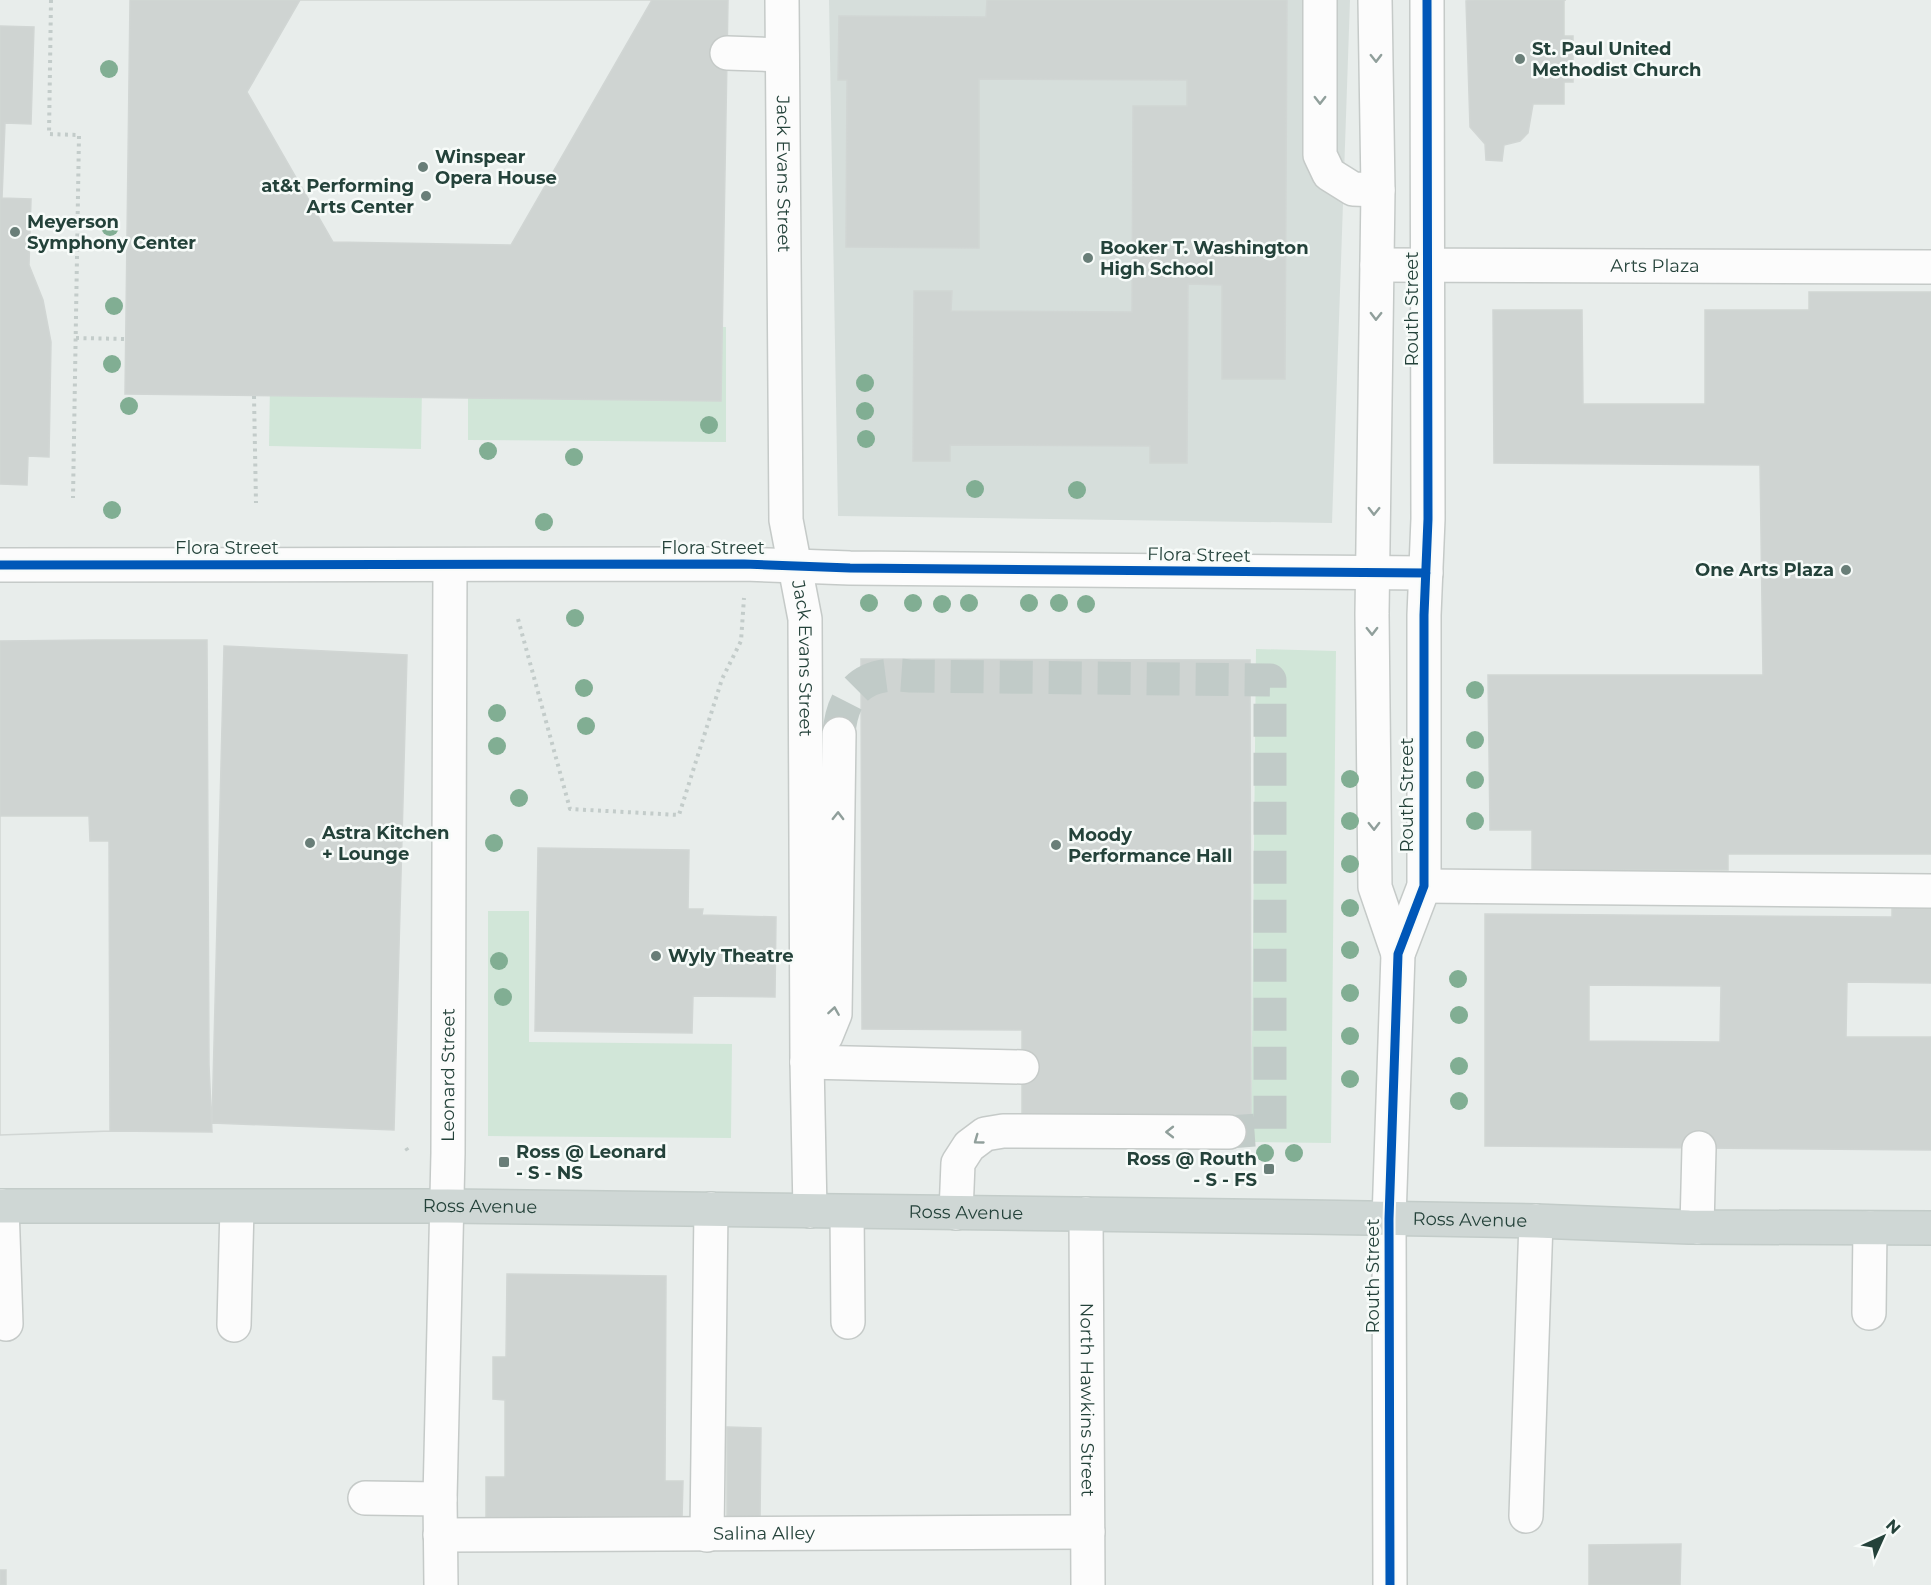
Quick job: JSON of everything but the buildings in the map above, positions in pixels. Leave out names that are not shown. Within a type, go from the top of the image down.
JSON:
[{"type":"main road","name":"Ross Avenue","points":[[1,1206],[447,1206],[711,1209],[1536,1221],[1697,1227],[1931,1228]]},
{"type":"street","name":"Jack Evans Street","points":[[782,0],[786,519],[805,619],[810,1211]]},
{"type":"street","points":[[1320,0],[1320,155],[1329,174],[1353,189],[1378,190]]},
{"type":"street","name":"Routh Street","points":[[1375,0],[1378,190],[1373,573],[1375,887],[1398,954]]},
{"type":"street","name":"Routh Street","points":[[1390,1585],[1389,1219],[1398,954],[1424,886],[1424,615],[1428,519],[1427,0]]},
{"type":"street","points":[[727,52],[782,55]]},
{"type":"street","name":"Arts Plaza","points":[[1377,265],[1931,267]]},
{"type":"street","name":"Flora Street","points":[[0,565],[795,565],[850,568],[1426,573]]},
{"type":"street","name":"Leonard Street","points":[[441,1585],[440,1499],[447,1206],[450,565]]},
{"type":"street","points":[[807,1062],[826,1036],[835,1014],[839,734]]},
{"type":"street","points":[[1424,886],[1931,891]]},
{"type":"street","points":[[807,1062],[1022,1067]]},
{"type":"street","points":[[956,1213],[958,1163],[969,1146],[985,1134],[1003,1131],[1229,1132]]},
{"type":"street","points":[[1697,1227],[1699,1148]]},
{"type":"street","points":[[1,1206],[6,1324]]},
{"type":"street","points":[[234,1325],[237,1207]]},
{"type":"street","points":[[707,1535],[711,1209]]},
{"type":"street","points":[[848,1212],[848,1322]]},
{"type":"street","name":"North Hawkins Street","points":[[1086,1214],[1088,1585]]},
{"type":"street","points":[[1526,1516],[1536,1221]]},
{"type":"street","points":[[1869,1313],[1870,1228]]},
{"type":"street","points":[[364,1498],[440,1499]]},
{"type":"street","name":"Salina Alley","points":[[440,1535],[1088,1532]]},
{"type":"path","points":[[51,0],[49,134],[79,135],[73,498]]},
{"type":"path","points":[[76,338],[126,339]]},
{"type":"path","points":[[254,396],[256,503]]},
{"type":"path","points":[[518,619],[570,809],[680,815],[722,679],[741,641],[744,597]]},
{"type":"path","points":[[406,1148],[410,1154]]},
{"type":"shaded area","name":"Booker T. Washington High School","points":[[829,0],[1350,0],[1332,523],[838,516]]},
{"type":"green space","points":[[271,321],[423,324],[421,449],[269,446]]},
{"type":"green space","points":[[468,324],[726,327],[726,442],[468,440]]},
{"type":"green space","points":[[1256,649],[1336,651],[1331,1143],[1251,1142]]},
{"type":"green space","points":[[488,911],[529,911],[529,1042],[732,1044],[731,1138],[488,1136]]},
{"type":"tunnel","points":[[839,734],[841,719],[851,695],[869,680],[880,676],[1270,680],[1270,1129],[1229,1132]]},
{"type":"cycle path","points":[[1390,1585],[1389,1219],[1398,954],[1424,886],[1424,615],[1428,519],[1427,0]]},
{"type":"cycle path","points":[[0,565],[744,564],[850,568],[1426,573]]},
{"type":"place","name":"St. Paul United Methodist Church","points":[[1520,59]]},
{"type":"place","name":"Winspear Opera House","points":[[423,167]]},
{"type":"place","name":"at&t Performing Arts Center","points":[[426,196]]},
{"type":"place","name":"Meyerson Symphony Center","points":[[15,232]]},
{"type":"place","name":"Booker T. Washington High School","points":[[1088,258]]},
{"type":"place","name":"One Arts Plaza","points":[[1846,570]]},
{"type":"place","name":"Astra Kitchen + Lounge","points":[[310,843]]},
{"type":"place","name":"Moody Performance Hall","points":[[1056,845]]},
{"type":"place","name":"Wyly Theatre","points":[[656,956]]},
{"type":"place","name":"Ross @ Leonard - S - NS","points":[[504,1162]]},
{"type":"place","name":"Ross @ Routh - S - FS","points":[[1269,1169]]}]
